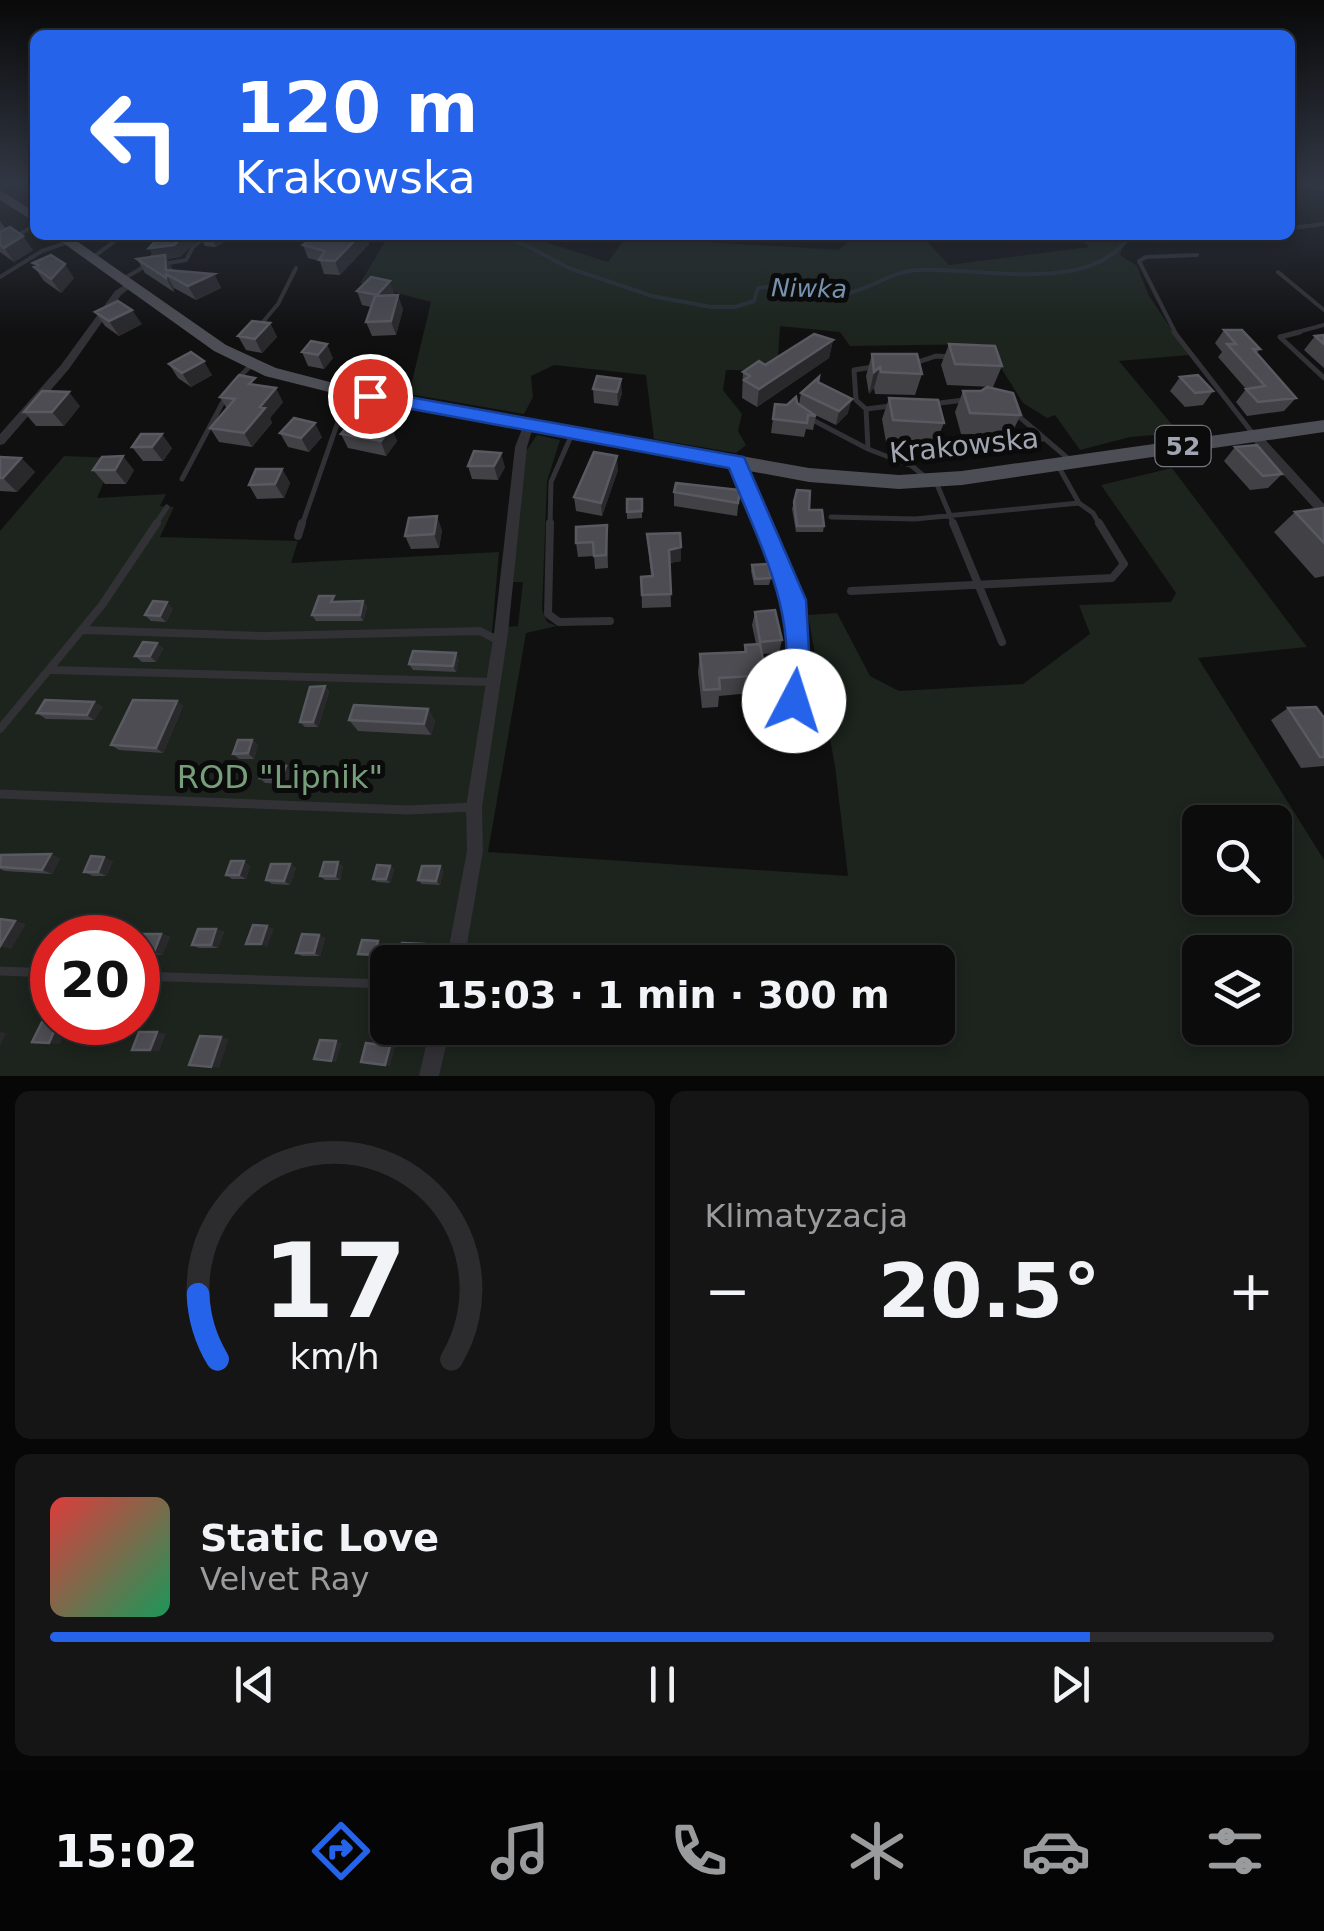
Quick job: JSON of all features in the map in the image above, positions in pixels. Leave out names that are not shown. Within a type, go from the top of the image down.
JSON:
[{"type":"main road","name":"Krakowska","points":[[67,240],[252,364],[349,392],[854,480],[932,481],[1324,426]]},
{"type":"street","points":[[0,441],[66,367],[126,282]]},
{"type":"street","points":[[458,945],[475,851],[474,806],[500,642],[521,448],[529,424]]},
{"type":"street","points":[[1255,436],[1324,512]]},
{"type":"street","points":[[429,1076],[436,1045]]},
{"type":"lane","points":[[0,278],[61,240]]},
{"type":"lane","points":[[91,258],[116,240]]},
{"type":"lane","points":[[142,268],[183,262],[203,240]]},
{"type":"lane","points":[[126,282],[164,242]]},
{"type":"lane","points":[[1196,255],[1146,256],[1140,261],[1160,307],[1210,380],[1255,436]]},
{"type":"lane","points":[[254,332],[278,304],[296,268]]},
{"type":"lane","points":[[1278,272],[1324,310]]},
{"type":"lane","points":[[1324,325],[1280,336],[1285,345],[1324,378]]},
{"type":"lane","points":[[904,367],[936,356],[966,357]]},
{"type":"lane","points":[[182,479],[236,377],[252,364]]},
{"type":"lane","points":[[868,449],[866,409],[856,400],[854,370],[889,367]]},
{"type":"lane","points":[[298,536],[340,407],[349,392]]},
{"type":"lane","points":[[917,404],[966,400]]},
{"type":"lane","points":[[866,409],[893,405]]},
{"type":"lane","points":[[851,591],[1112,578],[1122,572],[1124,564],[1118,553],[1092,513],[1079,503],[1064,462],[1044,438],[1009,409]]},
{"type":"lane","points":[[799,413],[868,449],[912,466],[932,481],[950,514],[1002,642]]},
{"type":"lane","points":[[573,432],[551,482],[548,614],[559,622],[610,621]]},
{"type":"lane","points":[[913,452],[946,452],[1044,438]]},
{"type":"lane","points":[[737,462],[794,600],[798,686],[794,701],[768,729]]},
{"type":"lane","points":[[831,517],[904,520],[1079,503]]},
{"type":"lane","points":[[0,730],[83,630],[150,538],[167,507]]},
{"type":"lane","points":[[83,630],[265,636],[480,630],[500,642]]},
{"type":"lane","points":[[50,670],[493,682]]},
{"type":"lane","points":[[0,794],[408,810],[474,806]]},
{"type":"lane","points":[[0,971],[30,972]]},
{"type":"lane","points":[[160,977],[370,983]]},
{"type":"green space","points":[[379,240],[539,240],[608,262],[624,240],[839,250],[850,240],[926,240],[949,265],[1089,247],[1080,240],[1128,240],[1120,255],[1137,266],[1149,296],[1189,355],[1119,361],[1179,433],[1130,437],[1080,450],[1055,415],[1047,418],[1023,403],[986,344],[850,346],[840,332],[780,326],[777,371],[726,370],[723,390],[742,414],[738,431],[746,445],[736,453],[654,439],[646,375],[554,365],[531,376],[533,397],[524,414],[409,394],[431,302],[360,283],[385,242]]},
{"type":"green space","name":"ROD \"Lipnik\"","points":[[537,435],[560,440],[547,481],[542,610],[547,622],[557,626],[526,633],[488,852],[848,876],[835,766],[808,615],[837,613],[870,676],[899,691],[1023,684],[1090,634],[1079,605],[1171,602],[1176,593],[1101,485],[1172,468],[1307,647],[1198,658],[1290,805],[1182,805],[1182,915],[1292,915],[1292,809],[1324,860],[1324,1076],[0,1076],[0,531],[64,456],[114,458],[97,498],[166,494],[160,506],[174,507],[160,537],[298,541],[291,563],[499,552],[492,633],[505,633],[506,627],[518,626],[523,582],[511,582],[526,451]]},
{"type":"building","points":[[0,233],[23,236],[4,248],[0,245]]},
{"type":"building","points":[[156,240],[179,240],[174,245],[149,248]]},
{"type":"building","points":[[310,240],[355,240],[335,261],[319,260],[325,251],[303,245]]},
{"type":"building","points":[[51,255],[65,264],[51,279],[33,263]]},
{"type":"building","points":[[165,255],[166,270],[214,274],[188,286],[166,274],[166,278],[137,259]]},
{"type":"building","points":[[371,277],[390,281],[377,295],[357,291]]},
{"type":"building","points":[[398,295],[391,321],[366,322],[375,296]]},
{"type":"building","points":[[118,301],[132,310],[109,321],[95,312]]},
{"type":"building","points":[[252,321],[270,323],[255,339],[238,336]]},
{"type":"building","points":[[1224,330],[1242,330],[1260,349],[1253,349],[1296,398],[1258,402],[1246,389],[1265,386],[1227,344],[1236,344]]},
{"type":"building","points":[[814,334],[833,340],[759,389],[744,380],[750,376],[743,372],[759,361],[765,365]]},
{"type":"building","points":[[311,341],[327,344],[318,355],[302,352]]},
{"type":"building","points":[[949,344],[995,346],[1002,366],[955,364]]},
{"type":"building","points":[[191,352],[204,361],[182,373],[169,364]]},
{"type":"building","points":[[872,354],[917,354],[922,374],[881,372],[880,367],[874,372]]},
{"type":"building","points":[[239,375],[255,378],[249,384],[276,388],[244,433],[210,428],[235,399],[220,397]]},
{"type":"building","points":[[1198,375],[1213,391],[1195,393],[1180,377]]},
{"type":"building","points":[[597,376],[621,379],[617,392],[593,389]]},
{"type":"building","points":[[819,377],[818,382],[852,399],[839,411],[801,393]]},
{"type":"building","points":[[987,387],[1013,393],[1021,415],[970,413],[963,391]]},
{"type":"building","points":[[42,391],[69,392],[52,412],[24,412]]},
{"type":"building","points":[[796,397],[797,403],[816,416],[808,415],[807,423],[773,419],[775,404],[787,405]]},
{"type":"building","points":[[889,398],[938,400],[944,423],[893,420]]},
{"type":"building","points":[[294,418],[315,423],[301,438],[280,433]]},
{"type":"building","points":[[352,420],[391,427],[381,441],[341,434]]},
{"type":"building","points":[[141,434],[162,434],[152,447],[132,447]]},
{"type":"building","points":[[1257,445],[1282,474],[1263,476],[1235,447]]},
{"type":"building","points":[[474,451],[501,453],[494,466],[468,466]]},
{"type":"building","points":[[594,452],[617,456],[601,503],[574,497]]},
{"type":"building","points":[[123,456],[115,470],[93,470],[102,457]]},
{"type":"building","points":[[0,457],[21,458],[3,478],[0,478]]},
{"type":"building","points":[[256,469],[282,469],[275,484],[249,485]]},
{"type":"building","points":[[676,483],[740,490],[738,503],[674,492]]},
{"type":"building","points":[[797,490],[810,491],[809,510],[822,510],[824,526],[797,526]]},
{"type":"building","points":[[627,499],[642,499],[642,511],[627,512]]},
{"type":"building","points":[[1324,508],[1324,543],[1295,512]]},
{"type":"building","points":[[437,516],[434,534],[405,536],[409,518]]},
{"type":"building","points":[[607,525],[606,555],[594,556],[593,542],[576,543],[576,527]]},
{"type":"building","points":[[680,533],[681,547],[669,550],[671,594],[642,595],[641,577],[653,576],[647,534]]},
{"type":"building","points":[[768,564],[771,578],[755,579],[752,565]]},
{"type":"building","points":[[319,596],[334,596],[331,602],[363,601],[360,615],[312,615]]},
{"type":"building","points":[[153,601],[167,602],[160,616],[145,615]]},
{"type":"building","points":[[775,610],[782,640],[760,642],[755,612]]},
{"type":"building","points":[[143,642],[157,643],[150,656],[135,656]]},
{"type":"building","points":[[760,644],[766,675],[719,678],[720,689],[704,690],[700,654],[746,652],[745,645]]},
{"type":"building","points":[[413,651],[456,653],[453,666],[409,664]]},
{"type":"building","points":[[325,686],[313,722],[300,722],[310,687]]},
{"type":"building","points":[[45,700],[94,702],[87,715],[37,713]]},
{"type":"building","points":[[133,700],[177,701],[156,748],[111,745]]},
{"type":"building","points":[[354,705],[428,709],[424,724],[349,720]]},
{"type":"building","points":[[1316,707],[1324,718],[1324,757],[1320,757],[1288,708]]},
{"type":"building","points":[[238,740],[252,740],[248,753],[233,754]]},
{"type":"building","points":[[265,765],[286,766],[281,779],[260,778]]},
{"type":"building","points":[[51,854],[42,870],[0,867],[1,855]]},
{"type":"building","points":[[91,856],[104,857],[98,872],[84,872]]},
{"type":"building","points":[[231,861],[244,861],[239,875],[226,875]]},
{"type":"building","points":[[324,862],[338,862],[335,876],[320,876]]},
{"type":"building","points":[[271,864],[290,864],[284,881],[266,880]]},
{"type":"building","points":[[377,865],[390,866],[386,879],[373,879]]},
{"type":"building","points":[[422,866],[440,866],[436,881],[418,880]]},
{"type":"building","points":[[0,919],[15,921],[0,946]]},
{"type":"building","points":[[253,925],[267,926],[261,944],[246,944]]},
{"type":"building","points":[[198,929],[216,929],[211,945],[192,945]]},
{"type":"building","points":[[302,934],[319,935],[314,953],[296,953]]},
{"type":"building","points":[[362,940],[378,941],[377,945],[370,945],[370,955],[358,954]]},
{"type":"building","points":[[200,1036],[221,1037],[211,1067],[189,1065]]},
{"type":"building","points":[[320,1040],[336,1041],[331,1061],[314,1059]]},
{"type":"building","points":[[366,1043],[390,1046],[385,1065],[361,1062]]},
{"type":"building","points":[[134,1045],[152,1045],[150,1050],[132,1050]]},
{"type":"waterway","name":"Niwka","points":[[510,240],[569,268],[652,296],[711,307],[735,307],[754,301],[758,288],[767,287],[844,294],[918,270],[1063,272],[1090,266],[1113,254],[1126,240]]},
{"type":"route","points":[[370,396],[737,462],[794,600],[798,686],[794,701]]}]
